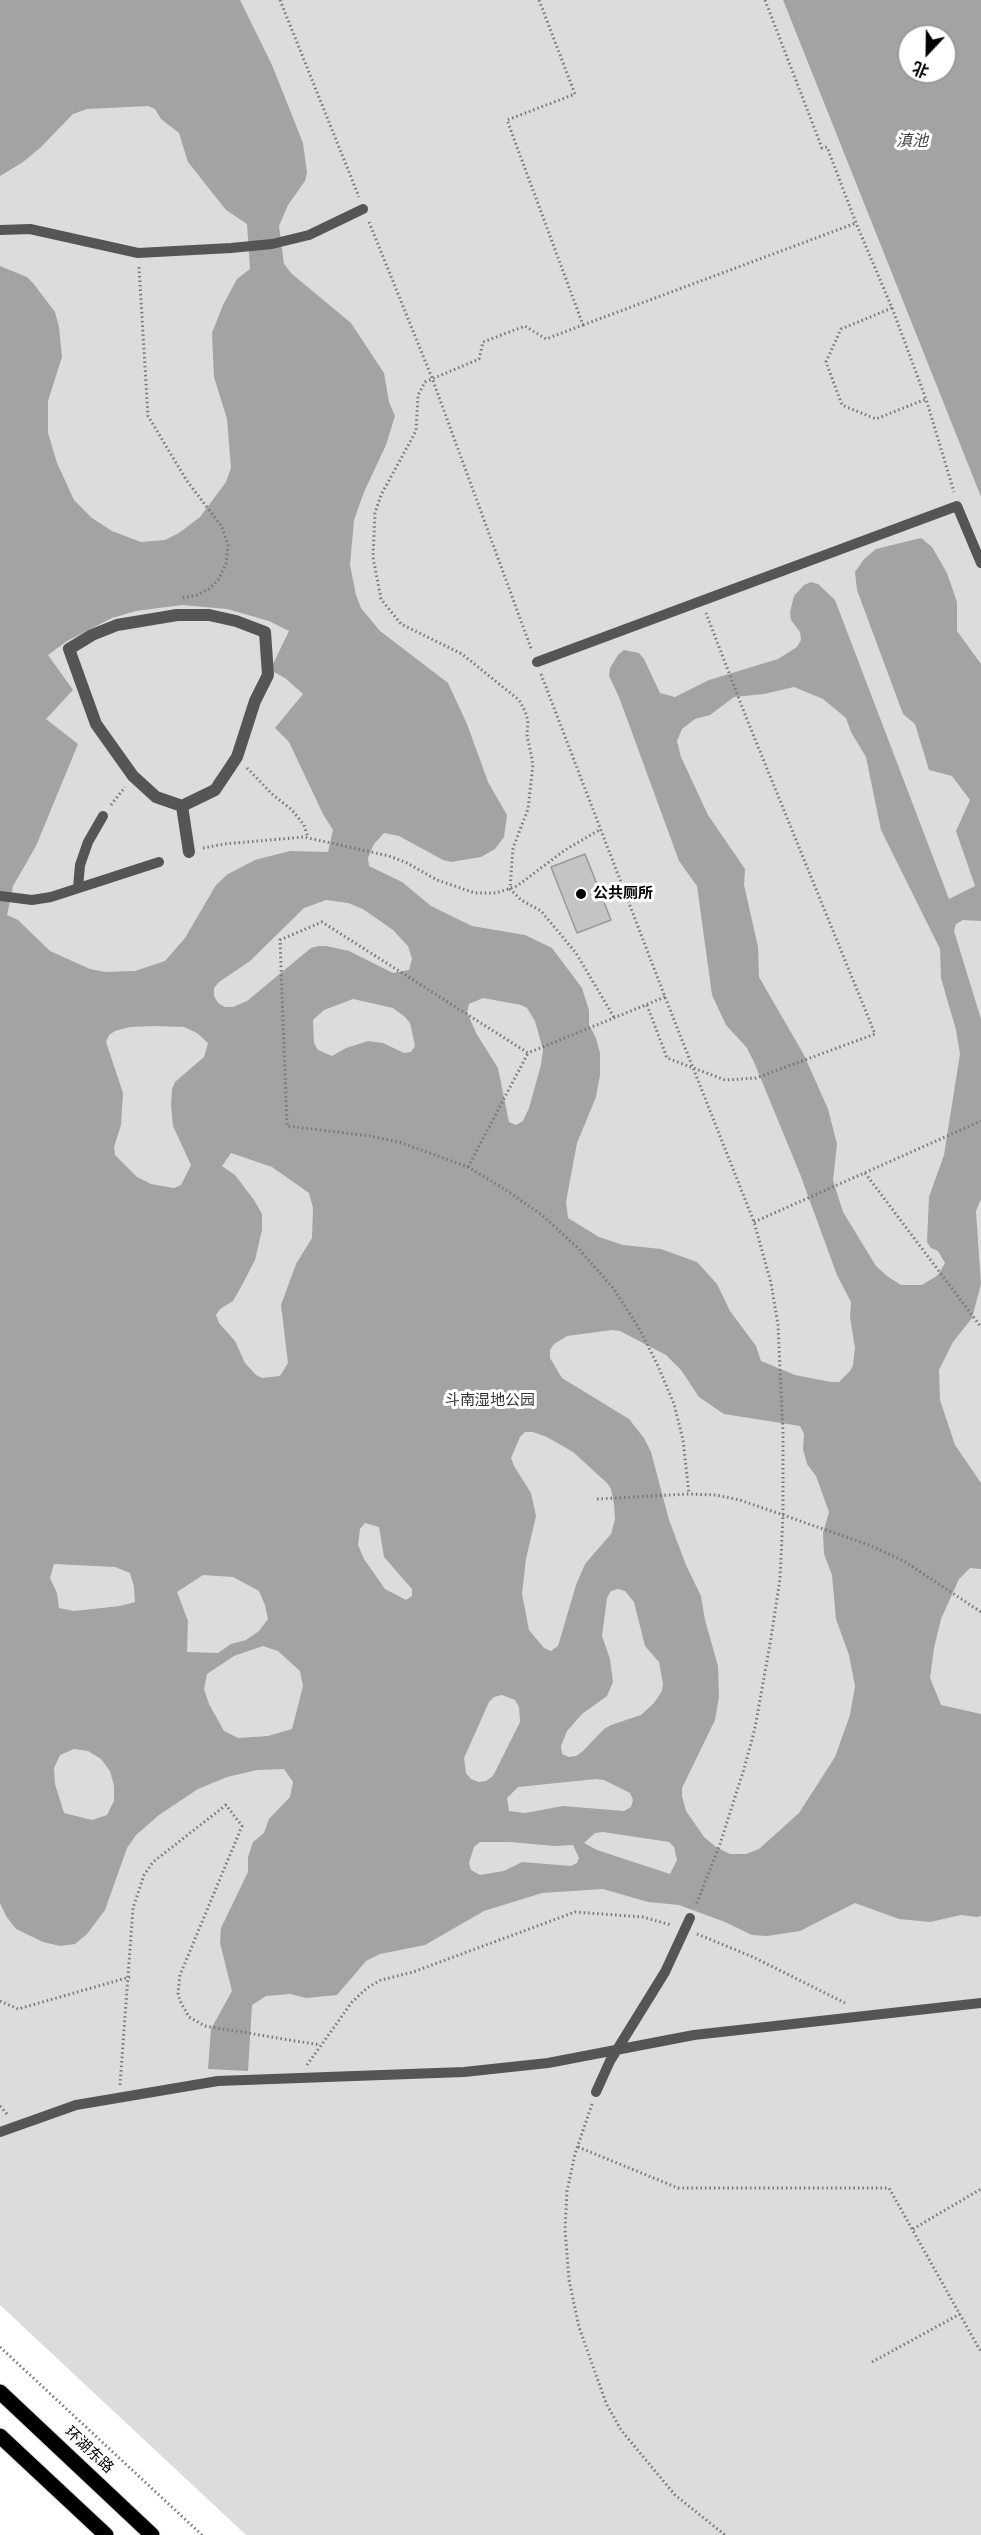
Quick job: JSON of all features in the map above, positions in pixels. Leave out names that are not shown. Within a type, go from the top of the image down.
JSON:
[{"type":"main road","name":"环湖东路","points":[[0,2392],[153,2535]]},
{"type":"main road","points":[[0,2436],[106,2535]]},
{"type":"street","points":[[177,615],[209,615],[236,621],[265,632],[268,675],[255,701],[237,757],[215,790],[182,806],[156,797],[134,776],[96,724],[69,649],[92,635],[117,625],[177,615]]},
{"type":"street","points":[[182,806],[189,852]]},
{"type":"lane","points":[[0,230],[30,229],[138,253],[272,244],[309,235],[363,209]]},
{"type":"lane","points":[[537,663],[957,506],[981,563]]},
{"type":"lane","points":[[78,888],[80,865],[88,842],[103,816]]},
{"type":"lane","points":[[0,896],[32,900],[51,897],[159,862]]},
{"type":"lane","points":[[596,2092],[610,2061],[664,1972],[690,1918]]},
{"type":"lane","points":[[0,2132],[76,2105],[218,2081],[464,2072],[548,2063],[694,2035],[981,2003]]},
{"type":"path","points":[[539,0],[575,94],[507,120],[583,325]]},
{"type":"path","points":[[765,0],[822,148],[827,147],[892,308],[926,399],[957,506]]},
{"type":"path","points":[[615,1019],[576,953],[541,911],[521,900],[510,889],[513,848],[528,809],[533,764],[525,711],[519,700],[462,654],[400,624],[389,611],[381,599],[375,579],[372,534],[375,513],[381,495],[416,431],[418,395],[425,382],[479,359],[483,342],[525,326],[546,339],[856,223]]},
{"type":"path","points":[[138,253],[148,416],[187,481],[222,527],[228,545],[226,564],[218,580],[209,589],[197,595],[182,598],[177,615]]},
{"type":"path","points":[[892,308],[841,329],[826,362],[842,405],[876,419],[926,399]]},
{"type":"path","points":[[647,1005],[667,1058],[725,1080],[756,1078],[875,1034],[701,600]]},
{"type":"path","points":[[237,757],[272,794],[292,810],[304,825],[308,838]]},
{"type":"path","points":[[103,816],[134,776]]},
{"type":"path","points":[[189,852],[224,844],[308,838],[379,854],[407,863],[437,880],[475,893],[496,893],[517,886],[565,850],[602,830]]},
{"type":"path","points":[[528,1053],[322,922],[280,940],[287,1126],[324,1129],[402,1143],[468,1167],[542,1215],[578,1248],[614,1289],[645,1339],[674,1404],[683,1440],[689,1494]]},
{"type":"path","points":[[468,1167],[528,1053],[665,998]]},
{"type":"path","points":[[754,1222],[808,1200],[981,1121]]},
{"type":"path","points":[[865,1173],[981,1327]]},
{"type":"path","points":[[690,1918],[720,1844],[755,1728],[778,1591],[783,1515],[783,1433],[779,1356]]},
{"type":"path","points":[[597,1498],[716,1494],[868,1545],[904,1562],[981,1612]]},
{"type":"path","points":[[119,2096],[130,1977],[133,1908],[144,1875],[153,1862],[226,1805],[242,1826],[180,1975],[178,1993],[180,2001],[189,2017],[205,2026],[320,2045]]},
{"type":"path","points":[[302,2078],[320,2045],[352,2002],[367,1988],[381,1980],[413,1972],[575,1912],[643,1917],[686,1929],[753,1957],[871,2016]]},
{"type":"path","points":[[0,2001],[18,2009],[130,1977]]},
{"type":"path","points":[[596,2092],[578,2147],[567,2191],[565,2229],[568,2270],[579,2327],[606,2403],[621,2430],[675,2495],[725,2535]]},
{"type":"path","points":[[578,2147],[678,2188],[889,2188],[981,2352]]},
{"type":"path","points":[[912,2229],[981,2189]]},
{"type":"path","points":[[872,2362],[960,2314]]},
{"type":"path","points":[[0,2347],[202,2535]]},
{"type":"green space","name":"斗南湿地公园","points":[[0,0],[783,0],[981,497],[981,2535],[246,2535],[0,2305]]},
{"type":"water","points":[[0,0],[240,0],[272,65],[303,143],[307,173],[305,181],[288,205],[279,226],[284,264],[292,274],[351,323],[384,373],[389,402],[395,416],[386,445],[354,520],[350,565],[356,595],[361,608],[380,631],[448,683],[467,724],[488,782],[507,815],[504,837],[495,849],[481,857],[451,862],[399,836],[384,833],[374,844],[368,858],[369,866],[402,882],[431,906],[472,926],[525,935],[552,948],[582,988],[589,1010],[589,1025],[600,1053],[600,1075],[596,1097],[577,1143],[566,1202],[568,1218],[599,1237],[623,1245],[661,1249],[697,1262],[717,1284],[730,1311],[756,1346],[761,1361],[795,1375],[831,1382],[839,1382],[853,1365],[855,1348],[850,1317],[851,1302],[837,1275],[800,1174],[754,1062],[747,1048],[726,1025],[712,995],[697,886],[679,861],[619,697],[609,676],[610,668],[624,650],[639,653],[660,693],[675,697],[709,680],[778,659],[797,647],[801,640],[800,632],[791,620],[790,612],[794,596],[804,585],[811,582],[818,584],[835,600],[949,899],[975,886],[956,831],[970,800],[952,776],[929,770],[915,724],[903,714],[857,590],[855,572],[864,559],[876,549],[921,538],[932,547],[947,573],[957,602],[957,631],[981,664],[981,921],[963,920],[956,924],[954,931],[981,1019],[981,1199],[976,1211],[981,1284],[972,1318],[953,1342],[939,1370],[940,1400],[955,1445],[981,1483],[981,1569],[970,1568],[959,1579],[941,1619],[930,1678],[941,1705],[981,1714],[981,1916],[961,1915],[930,1922],[899,1919],[855,1903],[800,1931],[767,1936],[752,1935],[679,1905],[648,1902],[603,1889],[542,1893],[484,1911],[425,1945],[380,1954],[366,1961],[337,1995],[306,1998],[290,1994],[266,1996],[252,2005],[248,2071],[208,2069],[211,2029],[232,1991],[220,1943],[221,1928],[248,1872],[248,1857],[253,1842],[264,1833],[269,1819],[290,1797],[293,1782],[284,1769],[257,1770],[227,1777],[198,1789],[159,1815],[136,1835],[127,1848],[105,1910],[87,1934],[75,1944],[60,1946],[43,1942],[16,1929],[6,1916],[0,1903],[0,266],[27,277],[55,312],[62,357],[48,401],[48,433],[57,463],[74,500],[92,518],[112,531],[141,542],[165,540],[179,533],[200,517],[226,482],[231,468],[227,419],[214,377],[212,333],[237,279],[250,269],[247,224],[226,210],[188,162],[179,133],[161,119],[155,109],[148,106],[87,109],[73,114],[40,148],[0,176]],"holes":[[[182,605],[227,609],[269,621],[289,631],[270,670],[285,678],[303,694],[275,728],[289,742],[333,830],[328,852],[290,851],[255,860],[228,874],[216,885],[185,938],[165,961],[135,971],[105,972],[90,969],[50,951],[18,920],[7,915],[13,886],[36,846],[78,744],[46,719],[73,690],[48,655],[67,641],[112,618],[136,611]],[[794,687],[823,699],[846,718],[851,732],[866,757],[881,830],[940,949],[941,978],[956,1030],[960,1054],[944,1155],[929,1197],[927,1242],[931,1248],[938,1251],[945,1263],[938,1275],[922,1285],[901,1285],[876,1266],[843,1212],[833,1180],[837,1144],[828,1109],[804,1055],[759,977],[758,947],[744,885],[745,869],[708,815],[681,757],[677,741],[682,729],[695,719],[710,715],[734,697],[764,694]],[[326,900],[348,903],[363,909],[393,930],[408,946],[412,959],[409,970],[393,973],[349,951],[326,946],[311,948],[247,1001],[233,1007],[225,1007],[218,1003],[214,996],[214,988],[219,982],[250,961],[304,908]],[[483,998],[521,1005],[527,1008],[535,1021],[543,1050],[541,1065],[529,1108],[523,1121],[516,1125],[509,1122],[498,1068],[476,1033],[467,1012],[469,1004]],[[353,999],[393,1008],[405,1017],[410,1023],[415,1046],[411,1052],[404,1053],[383,1043],[368,1041],[346,1048],[332,1056],[318,1050],[314,1043],[313,1020],[324,1010]],[[130,1027],[184,1027],[197,1033],[208,1043],[204,1057],[175,1082],[172,1089],[173,1126],[191,1165],[181,1185],[174,1188],[151,1184],[137,1177],[115,1155],[114,1147],[121,1125],[123,1093],[106,1042],[109,1035]],[[231,1153],[272,1167],[309,1193],[313,1208],[312,1238],[296,1264],[281,1305],[288,1363],[280,1376],[262,1378],[245,1363],[235,1341],[219,1323],[216,1315],[220,1309],[233,1301],[255,1260],[262,1230],[262,1214],[235,1175],[222,1166]],[[620,1331],[666,1355],[681,1370],[699,1397],[724,1414],[800,1426],[804,1434],[803,1449],[807,1464],[816,1476],[829,1512],[823,1533],[824,1554],[832,1575],[836,1619],[849,1655],[855,1686],[850,1715],[835,1757],[799,1813],[759,1849],[746,1854],[730,1854],[716,1847],[704,1837],[686,1811],[682,1788],[715,1720],[719,1697],[718,1666],[701,1596],[669,1520],[651,1452],[644,1438],[629,1419],[562,1378],[550,1358],[550,1350],[554,1344],[567,1336]],[[525,1432],[547,1437],[573,1452],[607,1483],[611,1489],[614,1504],[615,1519],[611,1534],[585,1564],[576,1585],[558,1646],[551,1651],[544,1648],[529,1630],[522,1594],[526,1559],[536,1516],[531,1493],[511,1458],[520,1437]],[[365,1523],[379,1527],[384,1557],[412,1589],[412,1596],[406,1600],[385,1589],[364,1559],[358,1545],[360,1529]],[[54,1564],[115,1567],[130,1573],[135,1602],[74,1611],[59,1608],[57,1593],[50,1578]],[[203,1575],[233,1577],[259,1591],[268,1619],[259,1631],[246,1640],[231,1644],[218,1653],[187,1652],[188,1621],[177,1592]],[[618,1589],[625,1591],[634,1602],[645,1646],[659,1662],[662,1691],[654,1703],[641,1715],[604,1729],[583,1751],[576,1756],[569,1757],[562,1754],[561,1746],[567,1731],[582,1714],[607,1696],[613,1682],[610,1659],[602,1636],[607,1598],[611,1591]],[[263,1646],[278,1651],[300,1671],[303,1686],[292,1729],[268,1736],[238,1738],[224,1731],[209,1704],[204,1689],[207,1674],[234,1656]],[[502,1695],[515,1700],[519,1707],[520,1722],[493,1776],[486,1781],[479,1782],[471,1779],[466,1773],[464,1758],[489,1702],[494,1697]],[[74,1749],[88,1751],[101,1759],[110,1771],[114,1786],[114,1801],[107,1815],[92,1820],[64,1813],[55,1784],[54,1768],[60,1755]],[[596,1779],[604,1780],[630,1793],[633,1800],[631,1807],[624,1811],[563,1806],[525,1813],[509,1811],[507,1798],[518,1787]],[[603,1832],[669,1842],[674,1847],[677,1860],[670,1874],[597,1850],[584,1843],[595,1833]],[[480,1842],[573,1845],[579,1858],[577,1863],[571,1866],[522,1862],[504,1871],[480,1875],[471,1870],[469,1863],[474,1847]]]},
{"type":"water","name":"滇池","points":[[783,0],[981,0],[981,497]]},
{"type":"building","name":"公共厕所","points":[[585,854],[611,920],[577,933],[551,867]]},
{"type":"place","name":"公共厕所","points":[[581,894]]}]
